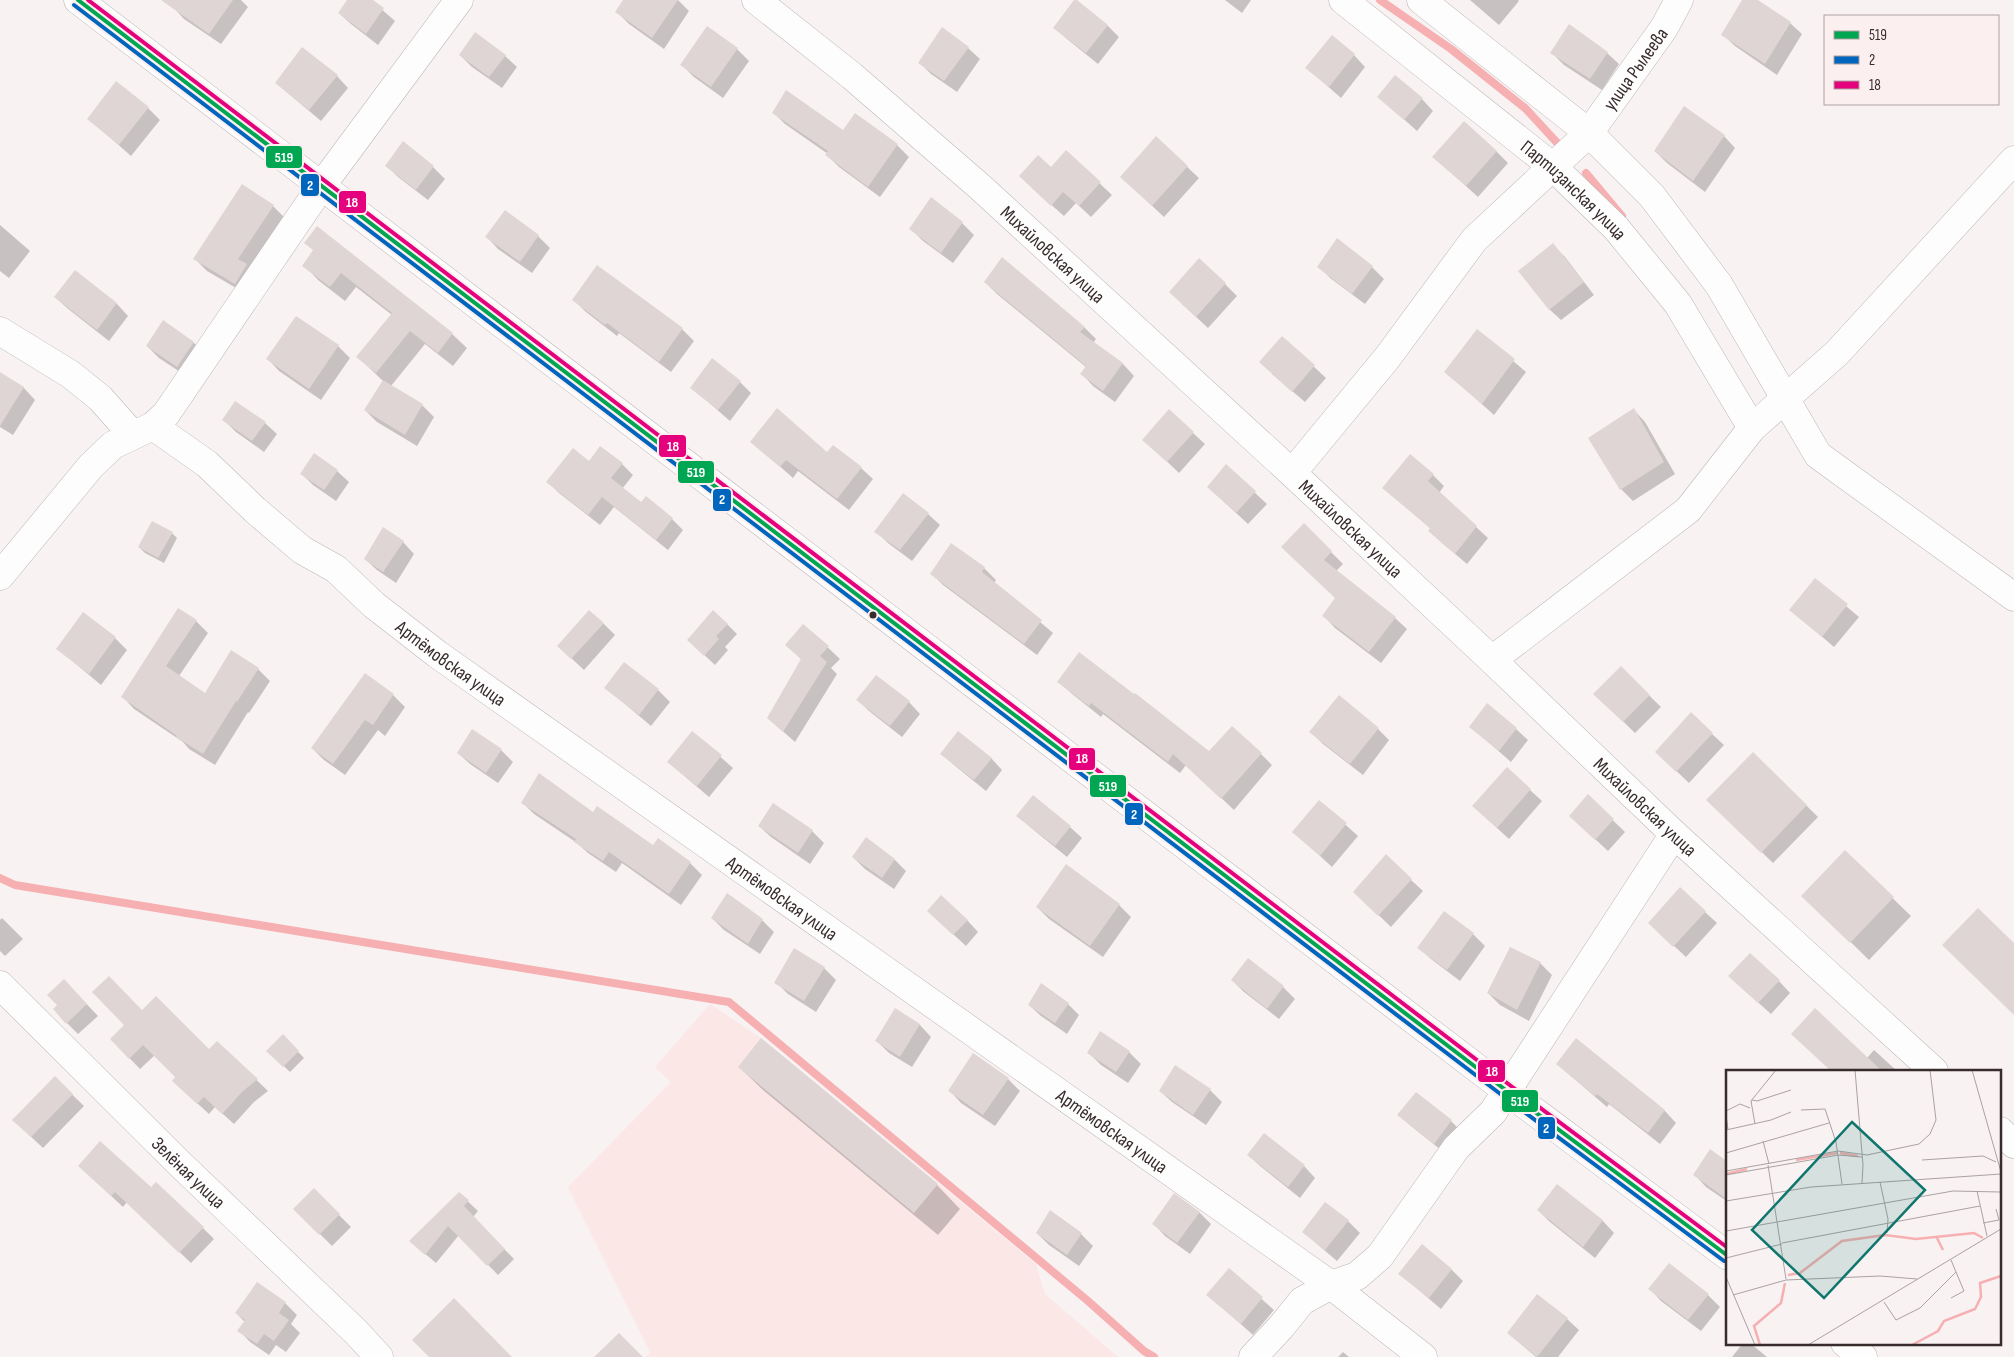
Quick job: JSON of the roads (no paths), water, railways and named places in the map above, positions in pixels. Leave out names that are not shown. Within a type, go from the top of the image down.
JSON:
[{"type":"street","points":[[78,0],[1506,1091],[1726,1255]]},
{"type":"street","points":[[0,576],[91,466],[114,444],[143,430],[166,414],[322,185],[459,0]]},
{"type":"street","name":"Михайловская улица","points":[[756,0],[852,76],[979,186],[1292,473],[1674,834],[1933,1070]]},
{"type":"street","name":"Партизанская улица","points":[[1343,0],[1553,167],[1616,228],[1678,304],[1752,428]]},
{"type":"street","points":[[1421,0],[1589,133],[1652,196],[1719,285],[1818,455],[2014,597]]},
{"type":"street","name":"улица Рылеева","points":[[1292,473],[1387,358],[1474,240],[1589,133],[1664,28],[1678,0]]},
{"type":"street","points":[[1492,660],[1688,510],[1752,428],[1837,353],[2014,160]]},
{"type":"street","name":"Артёмовская улица","points":[[0,331],[70,374],[143,430],[207,464],[255,510],[302,550],[336,569],[374,605],[437,654],[1331,1285],[1424,1357]]},
{"type":"street","points":[[1252,1357],[1302,1301],[1331,1285],[1357,1276],[1380,1256],[1456,1148],[1493,1112],[1674,834]]},
{"type":"street","name":"Зелёная улица","points":[[0,985],[180,1164],[356,1332],[379,1357]]},
{"type":"street","points":[[2002,1134],[2014,1144]]},
{"type":"street","points":[[1846,1344],[1863,1357]]},
{"type":"waterway","points":[[1380,0],[1451,49],[1525,108],[1561,147]]},
{"type":"waterway","points":[[1586,173],[1622,216]]},
{"type":"waterway","points":[[0,878],[15,885],[729,1002],[1088,1301],[1144,1351],[1154,1357]]}]
